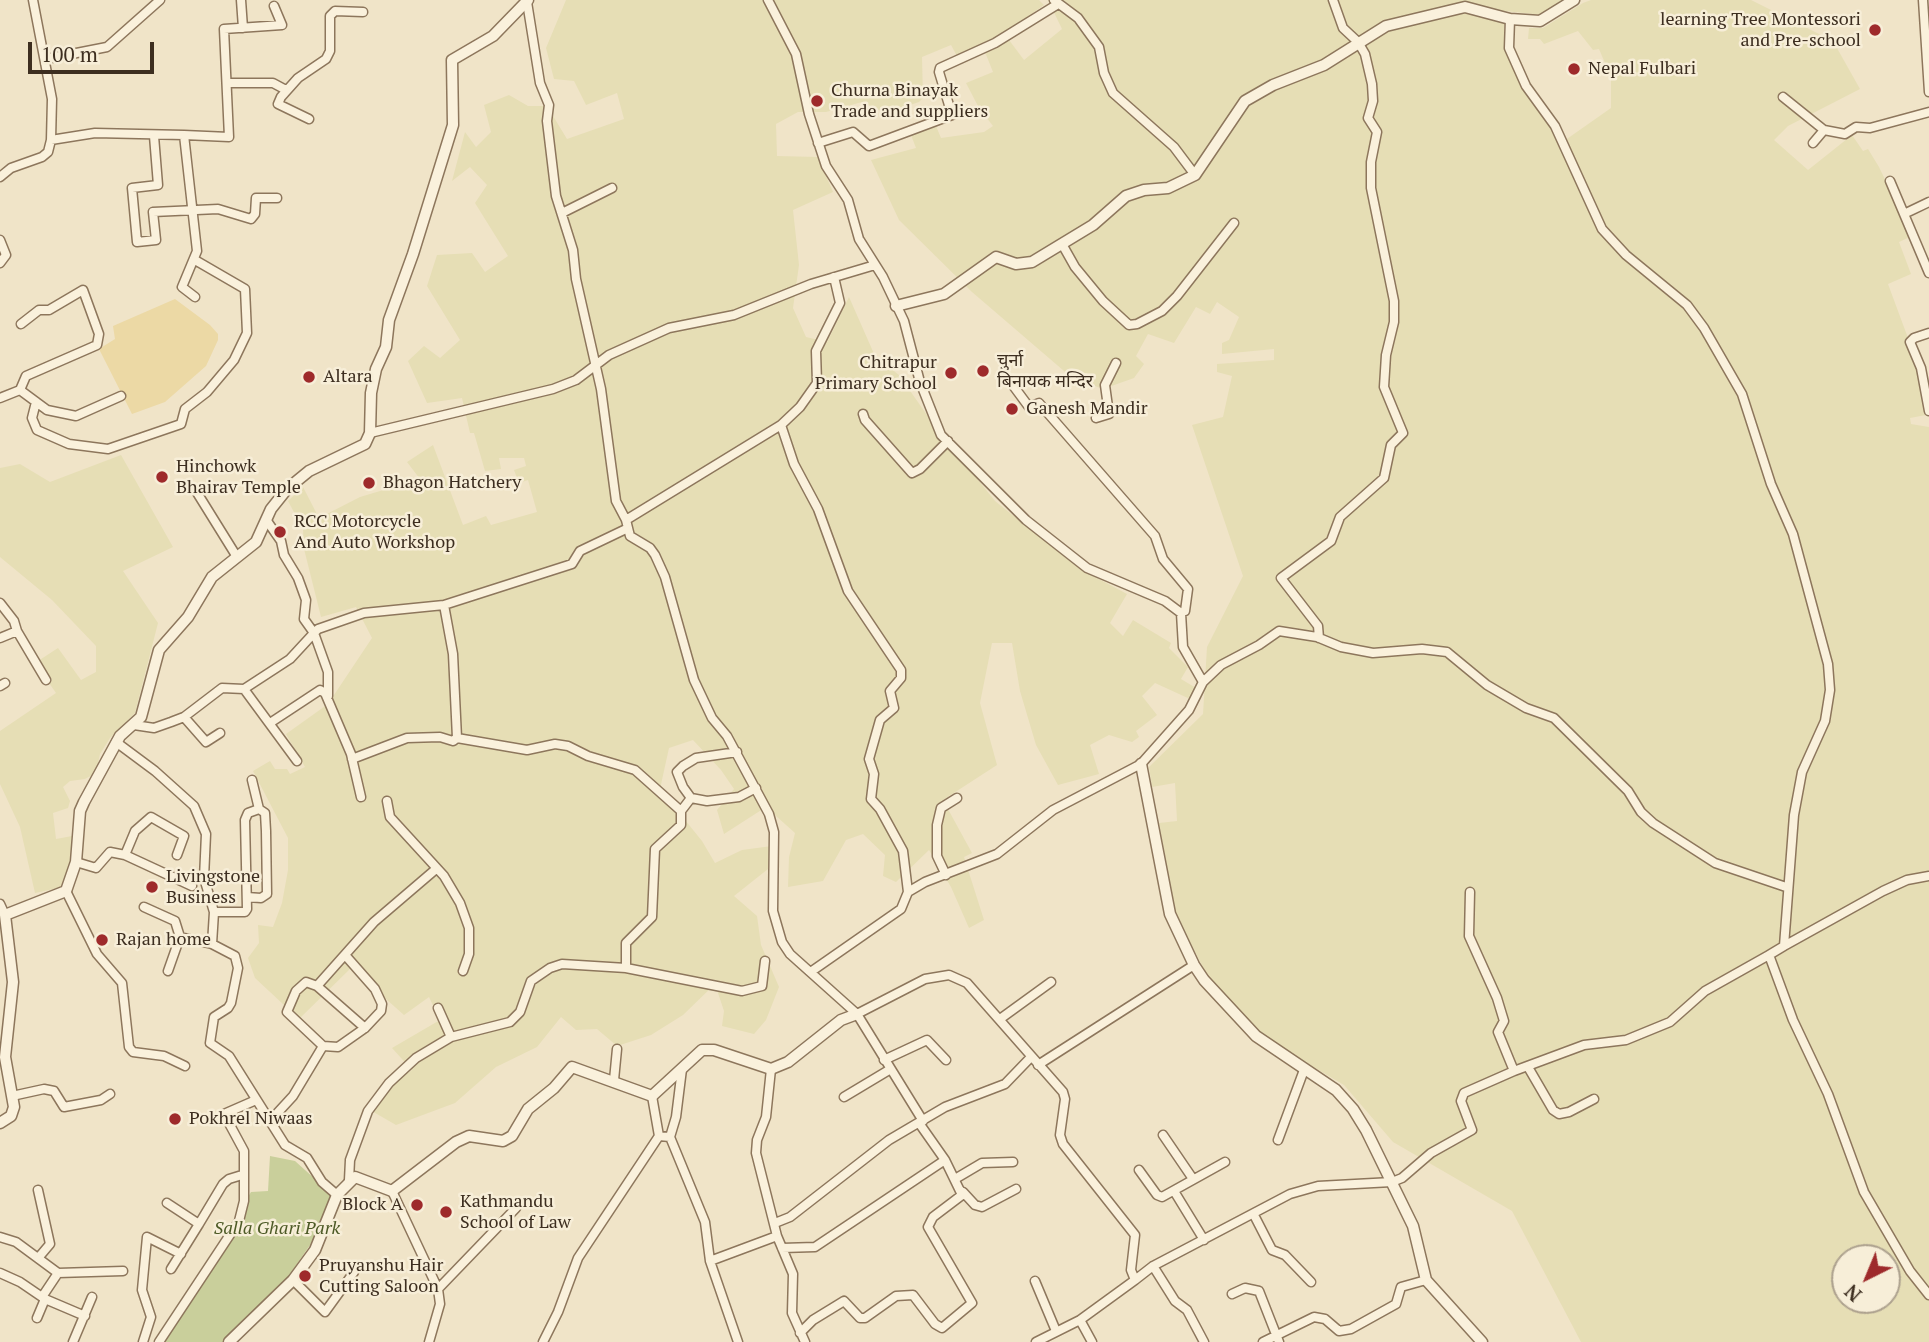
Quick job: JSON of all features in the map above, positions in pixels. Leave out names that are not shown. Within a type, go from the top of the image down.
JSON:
[{"type":"street","points":[[0,177],[11,168],[42,157],[48,152],[51,140],[52,99],[33,0]]},
{"type":"street","points":[[46,59],[107,47],[160,0]]},
{"type":"street","points":[[240,0],[243,28]]},
{"type":"street","points":[[768,0],[796,54],[818,143],[829,172],[848,200],[859,239],[876,265],[896,306],[909,337],[920,382],[942,435],[1026,520],[1087,568],[1166,601],[1181,613],[1183,647],[1203,682]]},
{"type":"street","points":[[1319,638],[1318,626],[1282,578],[1331,541],[1340,517],[1384,478],[1391,446],[1403,433],[1384,387],[1394,301],[1371,188],[1372,154],[1377,132],[1368,118],[1373,101],[1372,84],[1359,42],[1343,28],[1333,0]]},
{"type":"street","points":[[896,306],[944,294],[992,259],[1000,257],[1024,265],[1093,225],[1126,196],[1168,188],[1195,175],[1245,101],[1273,85],[1324,65],[1372,33],[1403,20],[1465,7],[1510,19],[1540,21],[1574,0]]},
{"type":"street","points":[[1923,0],[1929,92]]},
{"type":"street","points":[[528,1],[540,83],[549,106],[547,121],[555,196],[573,250],[576,279],[601,389],[615,502],[630,536],[650,548],[655,555],[665,576],[694,680],[712,719],[737,752],[756,788],[774,832],[773,911],[779,935],[790,954],[857,1014],[963,1192],[975,1205],[982,1207],[1016,1189]]},
{"type":"street","points":[[185,1066],[164,1056],[132,1052],[128,1047],[122,983],[97,954],[66,891],[76,862],[80,811],[116,742],[141,717],[159,650],[188,617],[212,577],[256,542],[271,509],[288,489],[309,471],[365,444],[370,433],[371,393],[376,369],[386,347],[389,320],[414,254],[453,125],[452,60],[493,36],[528,1]]},
{"type":"street","points":[[818,143],[853,132],[869,146],[952,115],[954,111],[939,72],[940,68],[1005,37],[1056,2],[1078,18],[1099,47],[1104,73],[1114,93],[1174,146],[1195,175]]},
{"type":"street","points":[[51,140],[95,133],[229,137],[224,29],[282,25],[275,6]]},
{"type":"street","points":[[309,119],[278,104],[286,90],[326,59],[330,51],[330,16],[335,11],[363,12]]},
{"type":"street","points":[[1510,19],[1509,48],[1525,86],[1555,126],[1597,219],[1626,255],[1687,305],[1742,394],[1771,484],[1793,534],[1828,664],[1830,690],[1825,721],[1802,772],[1786,887],[1784,946]]},
{"type":"street","points":[[227,83],[273,83],[286,90]]},
{"type":"street","points":[[1783,97],[1824,130],[1845,134],[1856,127],[1870,128],[1929,112]]},
{"type":"street","points":[[1813,143],[1824,130]]},
{"type":"street","points":[[154,135],[158,185],[132,188],[137,242],[156,240],[153,212],[191,208],[218,209],[251,219],[255,214],[256,198],[277,198]]},
{"type":"street","points":[[184,135],[195,260],[182,287],[195,297]]},
{"type":"street","points":[[1890,181],[1906,213],[1929,272]]},
{"type":"street","points":[[562,213],[612,188]]},
{"type":"street","points":[[1906,213],[1929,202]]},
{"type":"street","points":[[1062,244],[1075,267],[1103,301],[1129,325],[1162,311],[1177,296],[1234,223]]},
{"type":"street","points":[[0,240],[6,255],[0,263]]},
{"type":"street","points":[[36,402],[32,418],[37,430],[69,444],[108,449],[181,424],[185,409],[207,392],[234,360],[247,333],[245,289],[195,260]]},
{"type":"street","points":[[370,433],[553,388],[595,367],[608,355],[669,328],[734,315],[834,277],[876,265]]},
{"type":"street","points":[[134,725],[154,727],[184,717],[222,688],[244,688],[290,659],[314,633],[364,613],[444,605],[572,564],[580,551],[781,425],[800,407],[817,383],[816,351],[840,303],[834,277]]},
{"type":"street","points":[[0,398],[20,390],[26,376],[97,345],[99,334],[83,290],[48,310],[39,310],[21,324]]},
{"type":"street","points":[[1929,333],[1910,342],[1921,368],[1929,411]]},
{"type":"street","points":[[1096,418],[1109,414],[1105,386],[1116,363]]},
{"type":"street","points":[[1009,380],[1029,407],[1039,403],[1155,536],[1163,559],[1188,589],[1185,611]]},
{"type":"street","points":[[20,390],[54,413],[76,416],[121,396]]},
{"type":"street","points":[[863,415],[864,421],[912,473],[920,469],[948,441]]},
{"type":"street","points":[[781,425],[794,464],[818,509],[848,591],[901,670],[901,678],[890,691],[894,708],[880,720],[869,759],[874,777],[871,799],[880,809],[906,858],[908,892],[901,909],[811,971]]},
{"type":"street","points":[[196,491],[237,557]]},
{"type":"street","points":[[267,521],[281,541],[284,555],[298,578],[306,600],[304,619],[314,633],[328,672],[328,696],[352,759],[361,797]]},
{"type":"street","points":[[0,603],[14,621],[17,631],[46,680]]},
{"type":"street","points":[[444,605],[453,654],[457,738]]},
{"type":"street","points":[[0,638],[17,631]]},
{"type":"street","points":[[908,892],[997,854],[1053,810],[1141,764],[1189,710],[1203,682],[1221,665],[1279,631],[1319,638],[1373,653],[1422,649],[1447,652],[1487,685],[1526,708],[1554,718],[1628,791],[1641,812],[1653,823],[1715,863],[1786,887]]},
{"type":"street","points":[[244,688],[297,761]]},
{"type":"street","points":[[270,723],[320,690],[328,696]]},
{"type":"street","points":[[184,717],[206,741],[220,733]]},
{"type":"street","points":[[352,759],[407,738],[440,737],[453,741],[457,738],[527,750],[555,744],[568,746],[588,756],[635,770],[681,811]]},
{"type":"street","points":[[116,742],[155,771],[194,806],[206,834],[204,878],[214,912],[212,944]]},
{"type":"street","points":[[691,798],[677,772],[683,766],[696,758],[737,752]]},
{"type":"street","points":[[1141,764],[1170,914],[1194,965],[1204,980],[1248,1028],[1336,1090],[1353,1109],[1413,1226],[1426,1280],[1482,1342]]},
{"type":"street","points":[[247,897],[261,898],[267,894],[265,816],[259,809],[252,780]]},
{"type":"street","points":[[691,798],[707,801],[739,797],[756,788]]},
{"type":"street","points":[[626,968],[626,943],[652,917],[655,849],[681,825],[681,811],[691,798]]},
{"type":"street","points":[[946,875],[937,856],[937,825],[941,808],[957,798]]},
{"type":"street","points":[[387,801],[390,817],[453,889],[469,928],[469,954],[463,971]]},
{"type":"street","points":[[214,912],[245,912],[247,897],[244,820],[248,813],[259,809]]},
{"type":"street","points":[[125,855],[135,831],[150,817],[184,836],[177,855]]},
{"type":"street","points":[[76,862],[96,868],[110,852],[125,855],[192,886]]},
{"type":"street","points":[[317,986],[374,922],[436,869]]},
{"type":"street","points":[[1036,1342],[1080,1320],[1153,1266],[1304,1188],[1392,1182],[1402,1178],[1441,1146],[1472,1130],[1461,1101],[1464,1093],[1584,1045],[1626,1040],[1670,1023],[1705,991],[1784,946],[1883,891],[1907,880],[1929,876]]},
{"type":"street","points":[[5,915],[66,891]]},
{"type":"street","points":[[1470,892],[1469,936],[1497,998],[1504,1021],[1498,1032],[1514,1071]]},
{"type":"street","points":[[0,904],[5,915],[13,982],[5,1057],[14,1111],[0,1123]]},
{"type":"street","points":[[144,907],[175,921],[180,937],[168,971]]},
{"type":"street","points":[[180,937],[212,944],[235,956],[238,968],[231,1003],[214,1017],[209,1040],[229,1055],[285,1145],[307,1158],[322,1182],[337,1195]]},
{"type":"street","points":[[345,955],[375,989],[382,1004],[381,1012],[365,1028],[338,1047],[323,1046],[287,1012],[300,986],[306,982],[317,986],[365,1028]]},
{"type":"street","points":[[1769,956],[1793,1020],[1828,1094],[1864,1192],[1910,1271],[1929,1295]]},
{"type":"street","points":[[229,1342],[293,1280],[315,1250],[337,1195],[349,1180],[350,1160],[358,1136],[378,1096],[416,1058],[452,1037],[510,1022],[520,1012],[531,981],[550,968],[562,964],[626,968],[742,991],[762,986],[765,961]]},
{"type":"street","points":[[1038,1065],[1194,965]]},
{"type":"street","points":[[652,1096],[707,1049],[771,1069],[788,1062],[841,1020],[925,979],[949,975],[967,983],[1063,1092],[1065,1099],[1060,1135],[1063,1144],[1135,1235],[1131,1270],[1135,1280]]},
{"type":"street","points":[[1000,1019],[1051,982]]},
{"type":"street","points":[[438,1008],[452,1037]]},
{"type":"street","points":[[884,1060],[927,1040],[946,1060]]},
{"type":"street","points":[[270,1121],[293,1096],[323,1046]]},
{"type":"street","points":[[614,1080],[617,1049]]},
{"type":"street","points":[[775,1223],[790,1217],[867,1156],[945,1107],[1005,1084],[1031,1057]]},
{"type":"street","points":[[392,1191],[456,1142],[469,1136],[503,1141],[512,1136],[528,1109],[554,1088],[572,1067],[652,1096]]},
{"type":"street","points":[[1528,1067],[1553,1110],[1559,1114],[1569,1112],[1594,1099]]},
{"type":"street","points":[[682,1069],[676,1117],[670,1137],[705,1222],[710,1261],[738,1342]]},
{"type":"street","points":[[771,1069],[766,1117],[756,1146],[777,1236],[793,1274],[792,1313],[805,1342]]},
{"type":"street","points":[[845,1097],[889,1070]]},
{"type":"street","points":[[1278,1140],[1304,1070]]},
{"type":"street","points":[[12,1096],[44,1088],[54,1091],[64,1107],[101,1100],[110,1094]]},
{"type":"street","points":[[543,1342],[558,1312],[578,1258],[659,1136],[652,1096]]},
{"type":"street","points":[[159,1342],[239,1221],[244,1201],[244,1151],[224,1114],[256,1100]]},
{"type":"street","points":[[659,1136],[670,1137]]},
{"type":"street","points":[[1163,1136],[1193,1179]]},
{"type":"street","points":[[782,1248],[815,1247],[945,1160]]},
{"type":"street","points":[[1139,1170],[1157,1195],[1162,1197],[1226,1162]]},
{"type":"street","points":[[955,1179],[982,1163],[1013,1163]]},
{"type":"street","points":[[171,1269],[223,1184],[242,1175]]},
{"type":"street","points":[[349,1180],[362,1177],[392,1191],[438,1289],[440,1304],[429,1342]]},
{"type":"street","points":[[38,1190],[50,1236],[48,1250],[39,1257]]},
{"type":"street","points":[[1174,1191],[1204,1240]]},
{"type":"street","points":[[800,1333],[839,1302],[844,1301],[860,1318],[865,1318],[902,1294],[913,1295],[935,1324],[942,1328],[958,1316],[972,1303],[971,1298],[928,1222],[963,1192]]},
{"type":"street","points":[[167,1203],[199,1224]]},
{"type":"street","points":[[438,1289],[455,1275],[516,1208]]},
{"type":"street","points":[[1255,1215],[1272,1250],[1285,1255],[1311,1282]]},
{"type":"street","points":[[710,1261],[777,1236]]},
{"type":"street","points":[[0,1237],[16,1242],[58,1273],[123,1271]]},
{"type":"street","points":[[143,1342],[151,1317],[142,1290],[147,1237],[181,1254]]},
{"type":"street","points":[[1153,1266],[1175,1301],[1187,1310],[1204,1342]]},
{"type":"street","points":[[293,1280],[325,1312],[354,1272]]},
{"type":"street","points":[[0,1273],[20,1282],[41,1297],[58,1273]]},
{"type":"street","points":[[1263,1342],[1278,1338],[1320,1317],[1339,1331],[1351,1329],[1396,1304],[1402,1286],[1426,1280]]},
{"type":"street","points":[[1035,1281],[1056,1331]]},
{"type":"street","points":[[1232,1294],[1245,1288],[1258,1292],[1278,1338]]},
{"type":"street","points":[[73,1342],[92,1297]]},
{"type":"street","points":[[37,1318],[46,1299],[85,1316]]},
{"type":"street","points":[[1080,1320],[1092,1342]]},
{"type":"shaded area","points":[[566,0],[1039,0],[1044,5],[1006,32],[957,56],[951,45],[922,57],[923,98],[919,102],[886,113],[862,102],[826,112],[798,112],[776,124],[777,156],[818,157],[833,192],[793,210],[799,265],[793,308],[806,337],[827,342],[849,297],[875,356],[899,375],[934,425],[995,501],[1080,569],[1127,594],[1110,623],[1123,636],[1133,620],[1171,643],[1169,648],[1188,667],[1181,679],[1196,688],[1190,699],[1155,683],[1142,696],[1157,715],[1136,731],[1139,737],[1132,742],[1109,735],[1090,745],[1099,774],[1058,785],[1036,745],[1020,691],[1012,643],[992,643],[980,703],[997,765],[943,800],[972,853],[964,857],[984,920],[969,928],[951,887],[929,850],[896,882],[883,876],[885,855],[863,834],[846,840],[823,881],[788,887],[789,857],[795,833],[766,807],[724,834],[717,810],[734,789],[721,770],[693,740],[669,748],[660,789],[702,841],[715,863],[742,850],[772,846],[768,869],[734,896],[757,916],[761,945],[779,987],[766,1020],[754,1034],[722,1026],[724,1011],[715,984],[683,1015],[651,1035],[617,1046],[597,1029],[576,1030],[561,1017],[537,1047],[496,1067],[455,1103],[396,1125],[370,1110],[394,1082],[412,1070],[392,1048],[440,1020],[429,997],[404,1015],[351,968],[299,1019],[255,978],[248,958],[259,943],[258,925],[273,927],[282,903],[288,870],[288,838],[253,771],[270,761],[275,769],[287,769],[290,774],[305,767],[286,734],[328,704],[372,638],[356,607],[321,617],[304,549],[303,529],[288,501],[303,487],[319,518],[360,497],[420,479],[407,462],[433,445],[463,525],[486,516],[491,525],[537,512],[528,480],[519,483],[514,470],[526,466],[524,458],[499,458],[501,469],[485,471],[474,433],[470,433],[462,398],[427,403],[408,361],[424,346],[440,358],[460,340],[427,286],[437,255],[472,253],[485,272],[508,256],[475,203],[487,185],[470,167],[452,181],[465,132],[476,147],[491,132],[484,105],[509,95],[528,106],[547,106],[567,139],[624,119],[617,93],[586,105],[574,81],[554,79],[546,48]]},
{"type":"shaded area","points":[[1048,0],[1564,0],[1543,15],[1505,11],[1504,43],[1523,89],[1564,141],[1611,108],[1611,77],[1599,49],[1593,50],[1578,31],[1544,44],[1540,39],[1528,39],[1529,28],[1543,28],[1591,0],[1751,0],[1833,41],[1860,89],[1788,126],[1774,140],[1808,170],[1852,135],[1863,151],[1868,149],[1879,167],[1912,236],[1899,242],[1911,274],[1888,284],[1908,338],[1907,345],[1920,372],[1926,415],[1910,418],[1911,424],[1929,427],[1929,1342],[1581,1342],[1512,1211],[1393,1142],[1344,1085],[1262,1037],[1205,971],[1176,915],[1159,823],[1177,821],[1175,783],[1152,787],[1149,767],[1203,714],[1207,647],[1243,576],[1192,425],[1223,417],[1232,376],[1217,372],[1217,364],[1274,360],[1274,349],[1222,354],[1222,343],[1229,340],[1239,317],[1217,302],[1210,314],[1196,307],[1174,343],[1148,334],[1136,356],[1144,364],[1134,378],[1103,389],[1071,377],[972,292],[899,220],[871,160],[916,148],[911,135],[936,126],[941,138],[984,132],[993,126],[979,108],[966,83],[993,72],[985,52],[1009,40],[1024,60],[1062,29]]},
{"type":"shaded area","points":[[121,455],[173,547],[123,571],[158,623],[135,713],[110,738],[100,754],[96,773],[85,779],[70,781],[63,787],[70,801],[68,808],[53,813],[56,839],[72,836],[71,862],[65,883],[58,888],[35,893],[20,827],[0,784],[0,731],[56,693],[35,663],[58,648],[81,680],[96,672],[96,646],[52,600],[0,557],[0,468],[20,464],[50,482]]},
{"type":"green space","name":"Salla Ghari Park","points":[[270,1156],[295,1161],[335,1197],[310,1245],[275,1296],[225,1342],[162,1342],[251,1192],[268,1191]]},
{"type":"sand","points":[[175,299],[210,325],[218,334],[218,340],[206,366],[165,402],[132,414],[99,349],[115,339],[113,326]]},
{"type":"place","name":"learning Tree Montessori and Pre-school","points":[[1875,30]]},
{"type":"place","name":"Nepal Fulbari","points":[[1574,69]]},
{"type":"place","name":"Churna Binayak Trade and suppliers","points":[[817,101]]},
{"type":"place","name":"चुर्ना बिनायक मन्दिर","points":[[983,371]]},
{"type":"place","name":"Chitrapur Primary School","points":[[951,373]]},
{"type":"place","name":"Altara","points":[[309,377]]},
{"type":"place","name":"Ganesh Mandir","points":[[1012,409]]},
{"type":"place","name":"Hinchowk Bhairav Temple","points":[[162,477]]},
{"type":"place","name":"Bhagon Hatchery","points":[[369,483]]},
{"type":"place","name":"RCC Motorcycle And Auto Workshop","points":[[280,532]]},
{"type":"place","name":"Livingstone Business","points":[[152,887]]},
{"type":"place","name":"Rajan home","points":[[102,940]]},
{"type":"place","name":"Pokhrel Niwaas","points":[[175,1119]]},
{"type":"place","name":"Block A","points":[[417,1205]]},
{"type":"place","name":"Kathmandu School of Law","points":[[446,1212]]},
{"type":"place","name":"Pruyanshu Hair Cutting Saloon","points":[[305,1276]]}]
